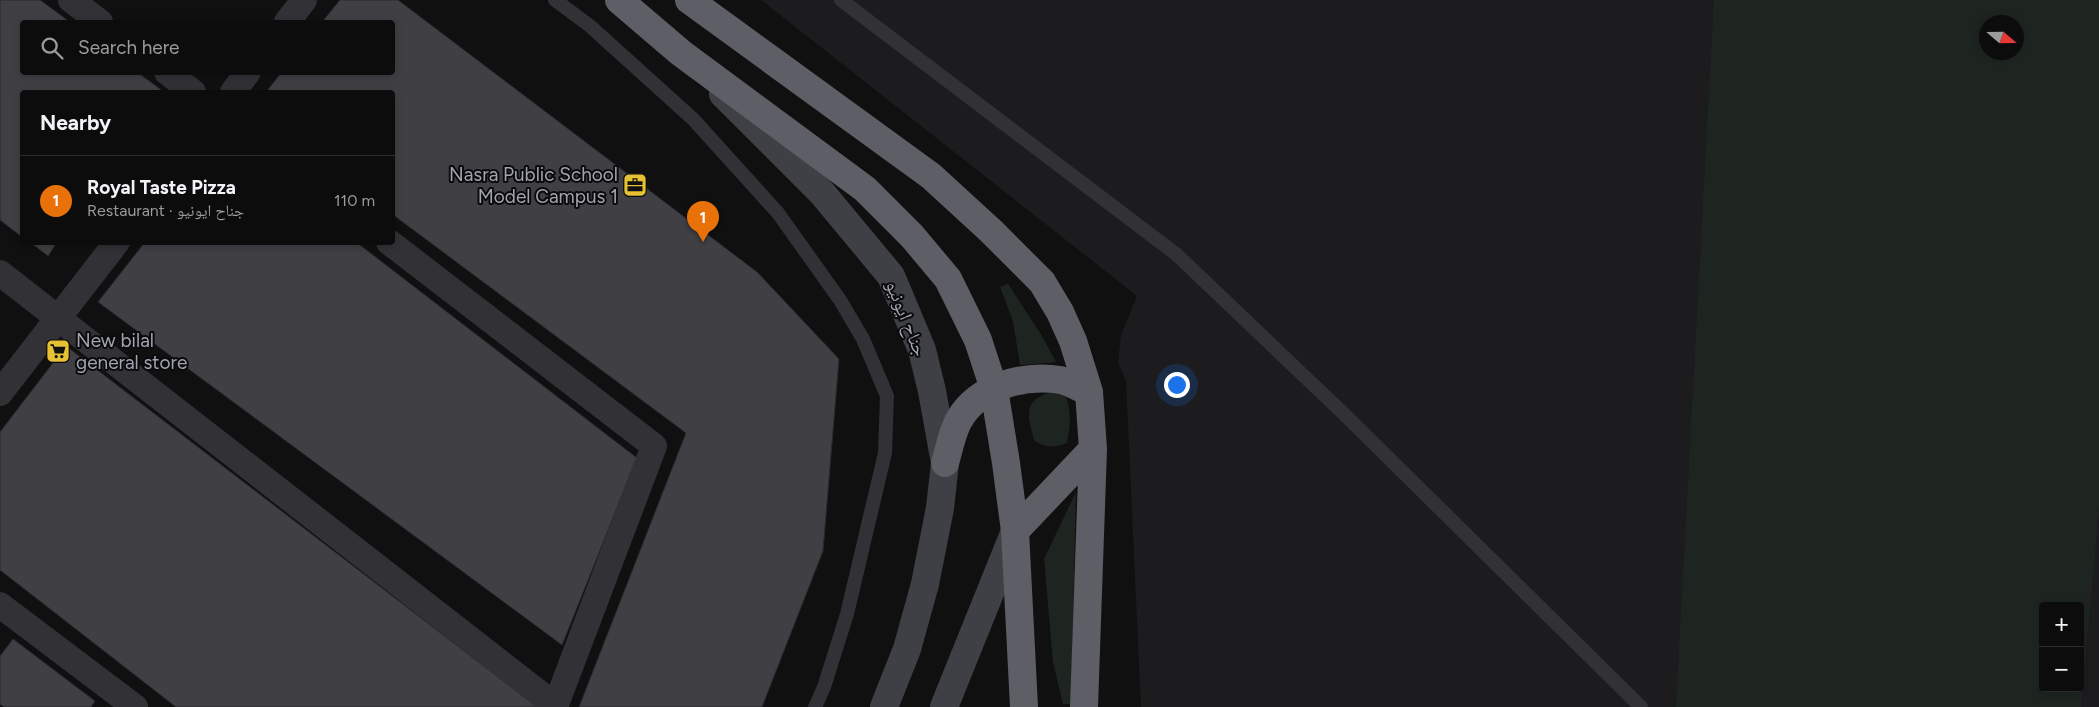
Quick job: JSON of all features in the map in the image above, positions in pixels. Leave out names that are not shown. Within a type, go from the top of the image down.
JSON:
[{"type":"highway","name":"جناح ایونیو","points":[[619,0],[681,52]]},
{"type":"highway","points":[[689,0],[930,176],[991,231],[1042,282],[1060,312],[1073,342],[1088,392],[1093,449],[1084,707]]},
{"type":"highway","points":[[681,52],[865,189],[912,236],[948,279],[978,340],[994,389],[1015,531],[1024,707]]},
{"type":"highway","points":[[945,463],[959,420],[976,400],[994,389],[1016,381],[1039,378],[1062,381],[1088,392]]},
{"type":"highway","points":[[1015,531],[1093,449]]},
{"type":"main road","name":"جناح ایونیو","points":[[681,52],[822,193],[891,276],[922,350],[932,391],[945,463],[940,508],[925,584],[906,649],[884,707]]},
{"type":"main road","points":[[944,707],[1015,531]]},
{"type":"street","points":[[70,0],[97,20]]},
{"type":"street","points":[[289,20],[304,0]]},
{"type":"street","points":[[171,75],[190,90]]},
{"type":"street","points":[[234,90],[246,75]]},
{"type":"street","points":[[0,393],[115,245]]},
{"type":"street","points":[[0,273],[556,706],[654,446],[393,245]]},
{"type":"street","points":[[0,605],[135,707]]},
{"type":"lane","points":[[556,0],[590,26],[693,118],[778,213],[840,300],[863,339],[887,396],[883,462],[847,614],[824,687],[815,707]]},
{"type":"lane","points":[[841,0],[1176,254],[1345,415],[1641,707]]},
{"type":"shaded area","points":[[761,0],[2099,0],[2099,707],[1141,707],[1126,381],[1118,363],[1121,335],[1137,296]]},
{"type":"shaded area","points":[[1714,0],[2099,0],[2099,508],[2084,674],[2084,602],[2039,602],[2039,692],[2082,692],[2081,707],[1676,707]]},
{"type":"shaded area","points":[[1008,284],[1042,336],[1056,362],[1020,365],[1013,321],[1000,287]]},
{"type":"shaded area","points":[[1049,393],[1066,397],[1070,414],[1067,443],[1058,446],[1042,445],[1034,440],[1030,425],[1029,412],[1031,406],[1040,396]]},
{"type":"shaded area","points":[[1076,492],[1071,704],[1063,704],[1053,662],[1044,559]]},
{"type":"building","points":[[0,0],[40,0],[67,20],[20,20],[20,75],[141,75],[161,90],[20,90],[20,235],[0,220]]},
{"type":"building","points":[[340,0],[398,0],[757,272],[839,359],[823,551],[762,707],[579,707],[686,433],[395,216],[395,90],[268,90],[280,75],[395,75],[395,20],[324,20]]},
{"type":"building","points":[[34,245],[55,245],[48,256]]},
{"type":"building","points":[[143,245],[360,245],[637,458],[562,645],[98,302]]},
{"type":"building","points":[[66,346],[536,707],[176,707],[0,570],[0,432]]},
{"type":"building","points":[[13,639],[95,701],[91,707],[4,707],[0,704],[0,656]]},
{"type":"place","name":"Nasra Public School Model Campus 1","points":[[635,185]]},
{"type":"place","name":"Royal Taste Pizza","points":[[703,242]]},
{"type":"place","name":"New bilal general store","points":[[58,351]]}]
